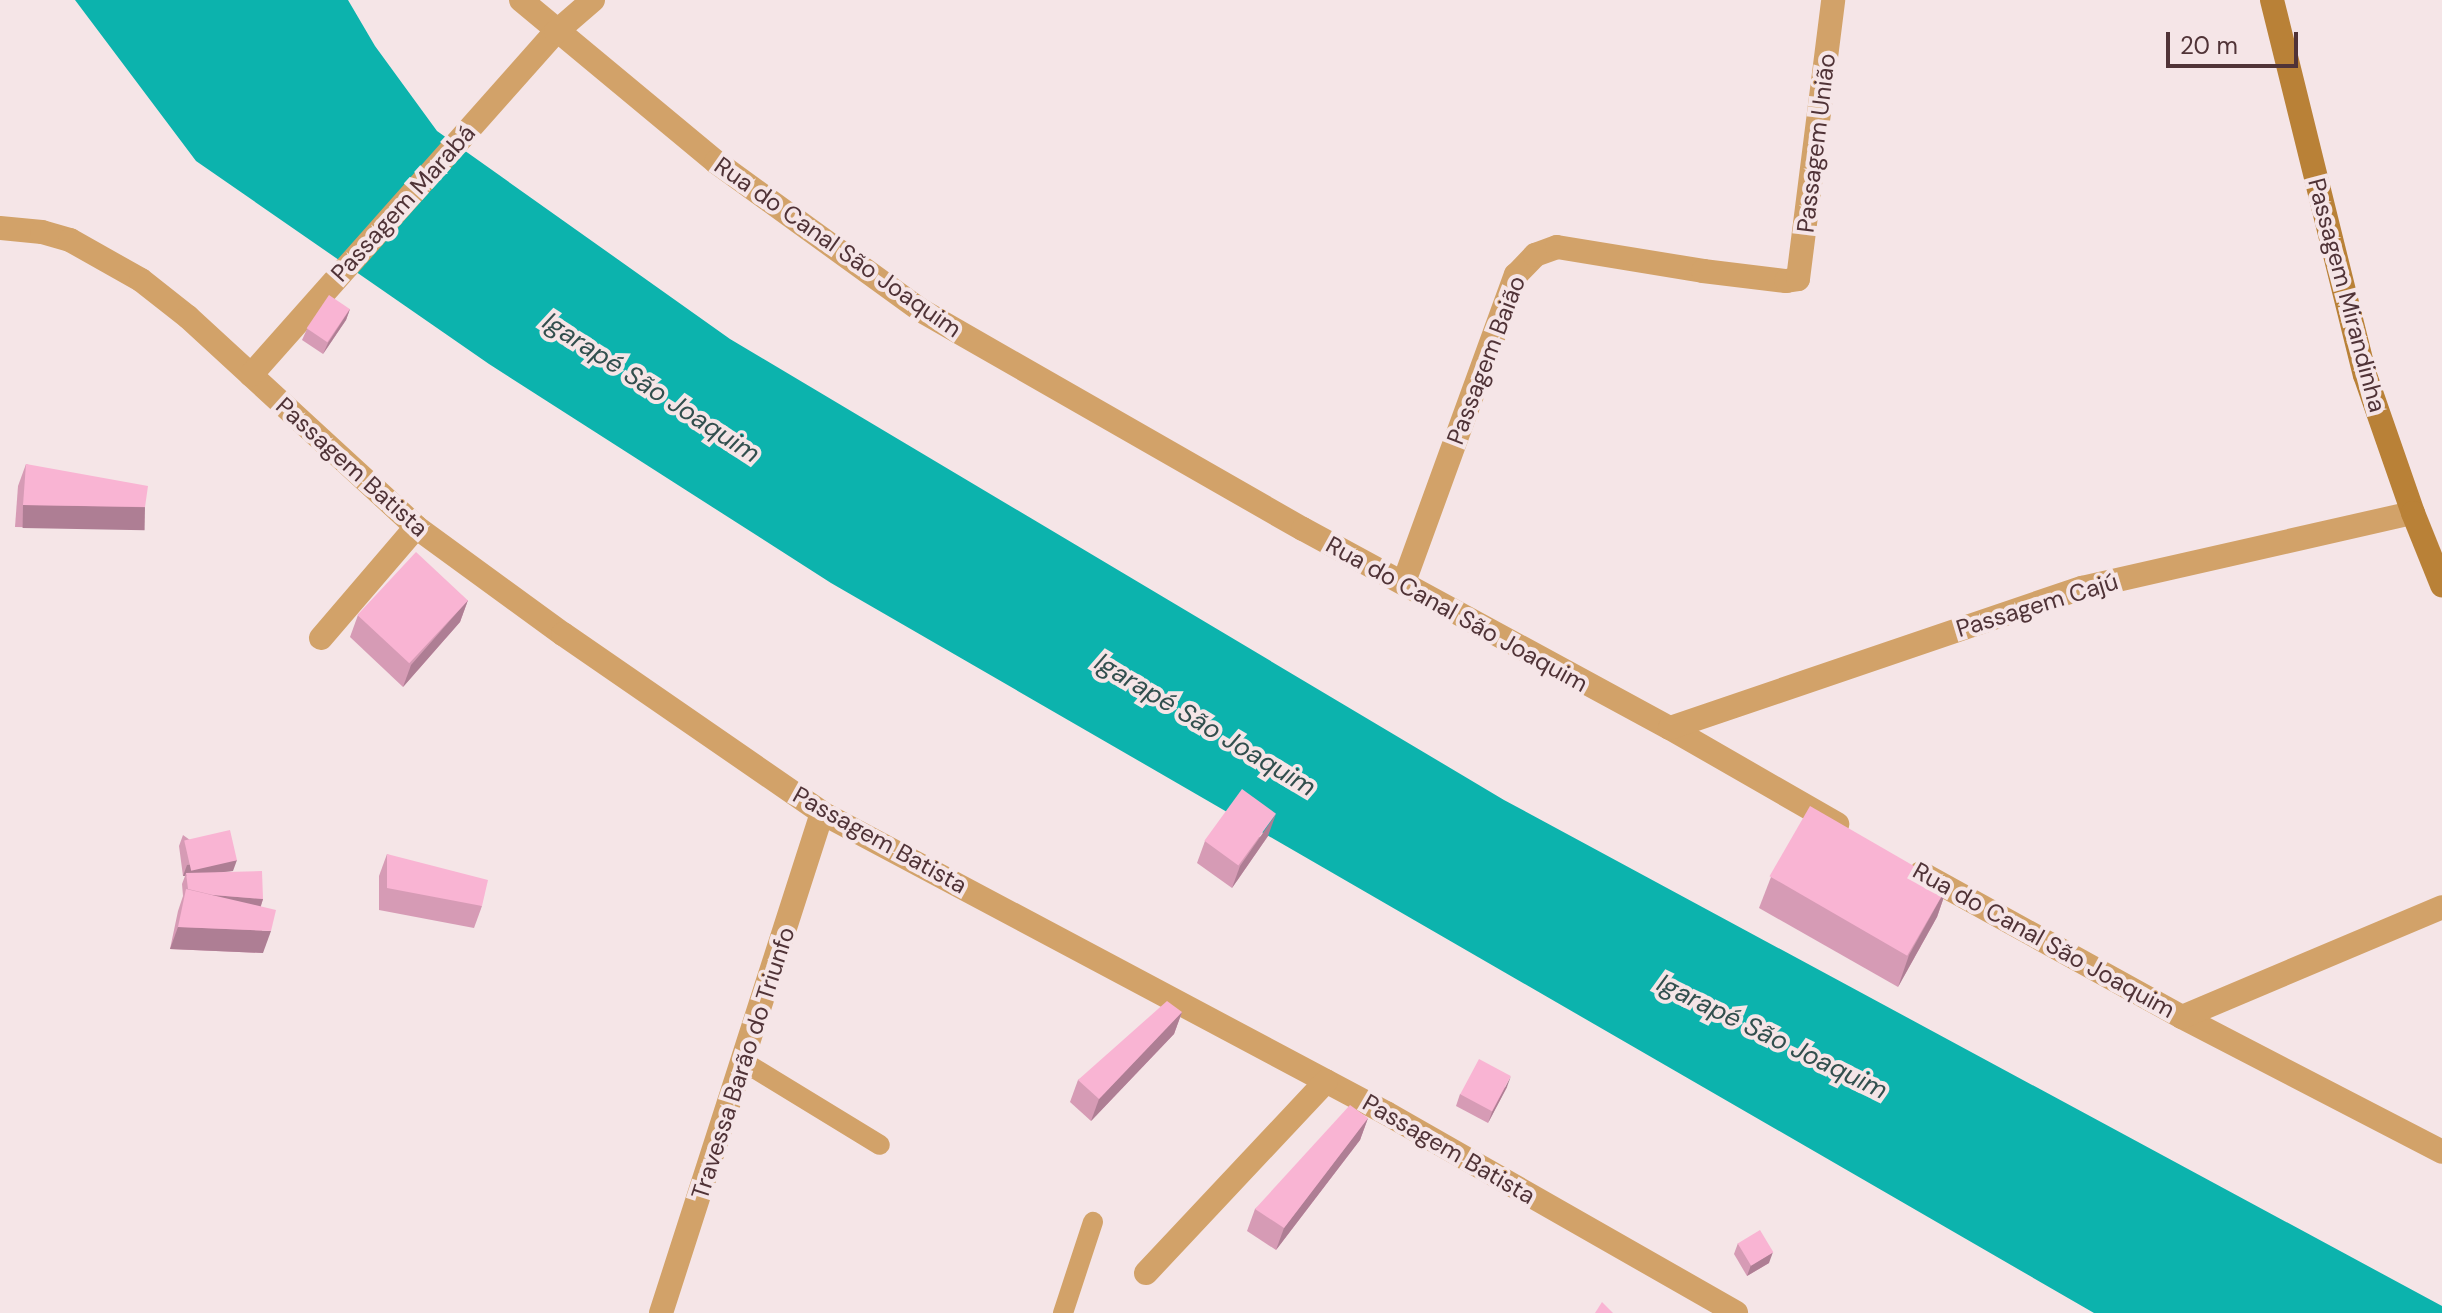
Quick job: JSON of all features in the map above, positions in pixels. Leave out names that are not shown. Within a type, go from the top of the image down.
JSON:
[{"type":"street","name":"Rua do Canal São Joaquim","points":[[521,0],[716,162],[922,311],[1303,529],[1404,582],[1589,687],[1670,728],[1859,837]]},
{"type":"street","name":"Passagem Marabá","points":[[251,375],[556,32],[593,0]]},
{"type":"street","name":"Passagem União","points":[[1793,282],[1800,274],[1833,0]]},
{"type":"street","name":"Passagem Mirandinha","points":[[2272,0],[2365,375],[2413,513],[2441,579]]},
{"type":"street","name":"Passagem Batista","points":[[0,228],[42,232],[70,240],[100,255],[188,317],[416,527],[563,634],[822,813],[1326,1081],[1736,1313]]},
{"type":"street","name":"Passagem Baião","points":[[1404,582],[1516,275],[1528,260],[1557,247],[1793,282]]},
{"type":"street","name":"Passagem Cajú","points":[[1670,728],[2082,588],[2413,513]]},
{"type":"street","points":[[321,638],[416,527]]},
{"type":"street","name":"Travessa Barão do Triunfo","points":[[661,1313],[822,813]]},
{"type":"street","name":"Rua do Canal São Joaquim","points":[[1900,860],[2182,1017],[2442,1152]]},
{"type":"street","points":[[2182,1017],[2442,907]]},
{"type":"street","points":[[1146,1273],[1326,1081]]},
{"type":"lane","points":[[744,1062],[880,1145]]},
{"type":"lane","points":[[1063,1313],[1093,1222]]},
{"type":"water","name":"Igarapé São Joaquim","points":[[75,0],[348,0],[375,46],[437,131],[730,339],[1504,800],[2442,1306],[2442,1313],[2094,1313],[831,583],[489,364],[196,161]]},
{"type":"building","points":[[329,295],[350,309],[327,342],[307,328]]},
{"type":"building","points":[[26,464],[148,486],[145,507],[23,505]]},
{"type":"building","points":[[416,552],[468,600],[409,663],[357,615]]},
{"type":"building","points":[[1242,789],[1276,814],[1238,865],[1204,841]]},
{"type":"building","points":[[1810,806],[1948,886],[1907,956],[1770,876]]},
{"type":"building","points":[[230,830],[237,860],[191,871],[184,841]]},
{"type":"building","points":[[387,854],[488,880],[482,906],[387,888]]},
{"type":"building","points":[[262,871],[263,899],[213,895],[188,889],[186,873]]},
{"type":"building","points":[[186,889],[276,910],[271,931],[178,927]]},
{"type":"building","points":[[1167,1001],[1182,1012],[1099,1099],[1078,1080]]},
{"type":"building","points":[[1479,1059],[1511,1076],[1492,1111],[1460,1094]]},
{"type":"building","points":[[1350,1105],[1368,1118],[1284,1228],[1255,1209]]},
{"type":"building","points":[[1760,1230],[1773,1252],[1751,1266],[1738,1243]]},
{"type":"building","points":[[1602,1302],[1613,1313],[1595,1313]]}]
